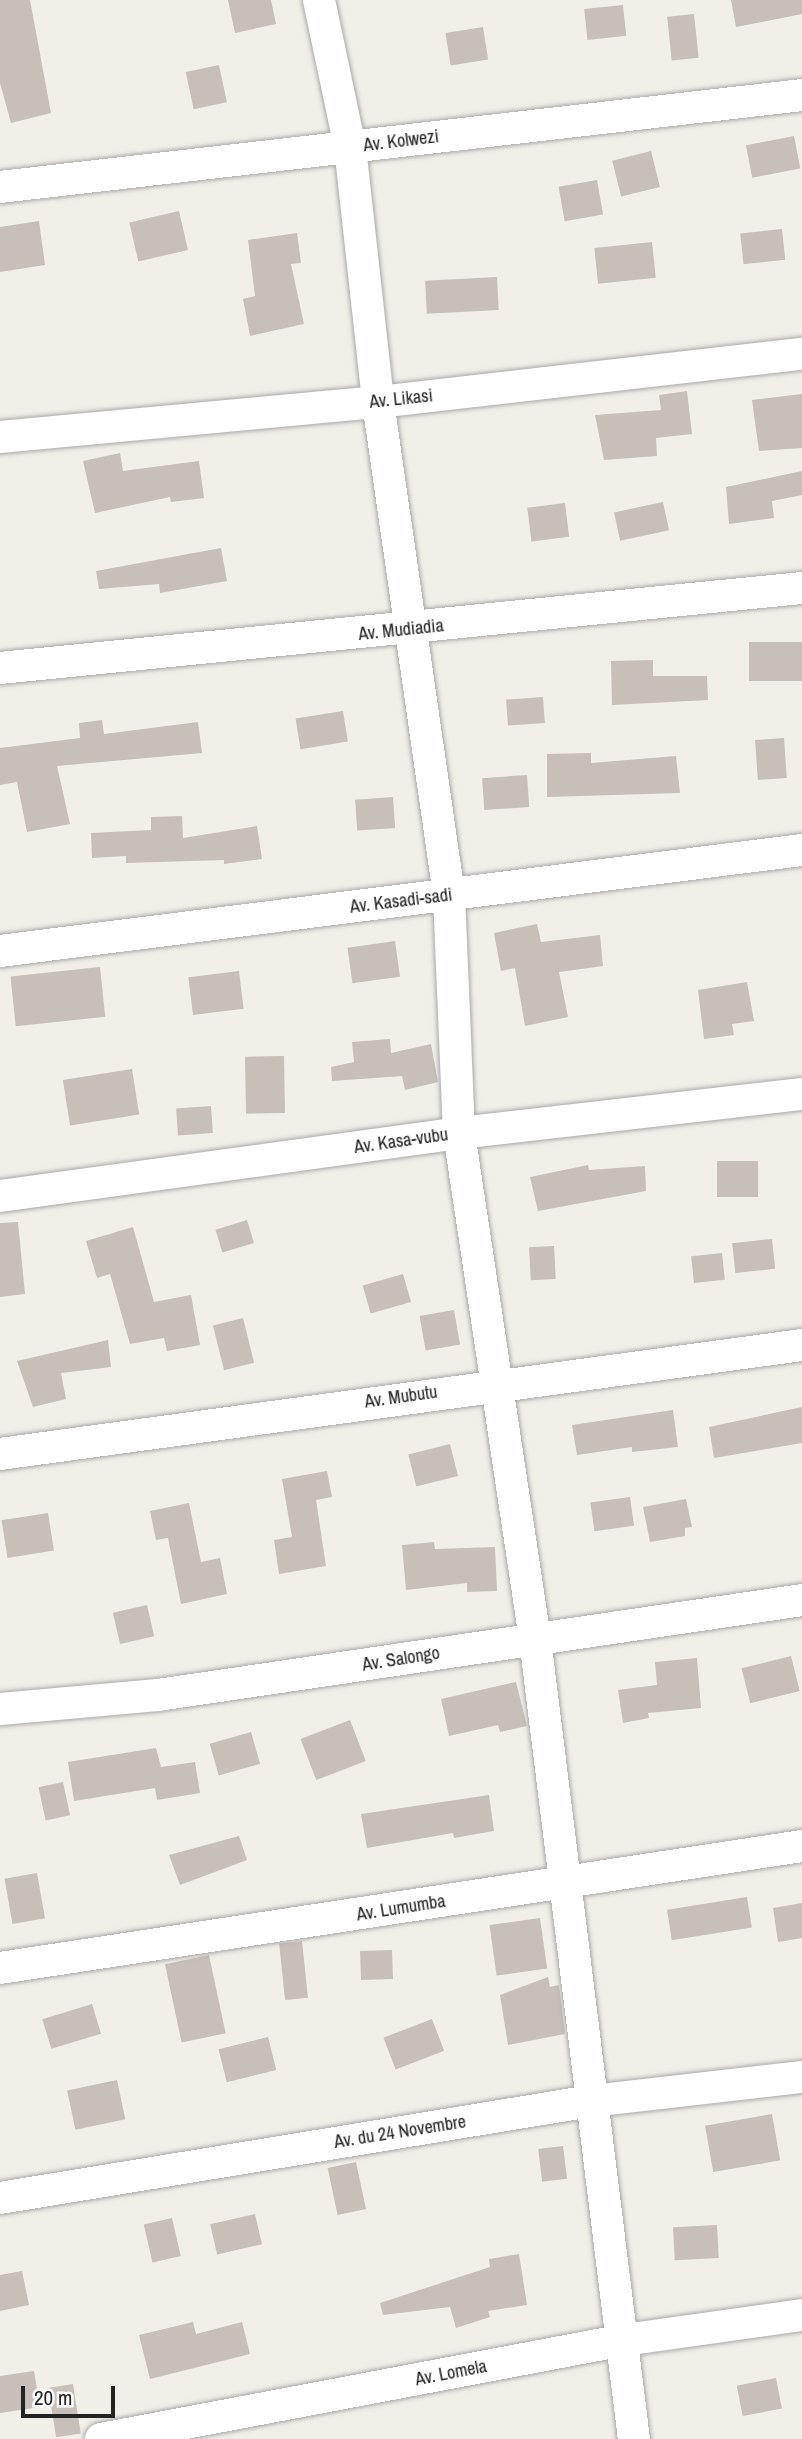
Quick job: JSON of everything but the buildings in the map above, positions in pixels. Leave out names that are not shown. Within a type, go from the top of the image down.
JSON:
[{"type":"street","points":[[319,0],[350,147],[378,402],[414,629],[449,895],[459,1133],[535,1639],[591,2101],[624,2340],[634,2439]]},
{"type":"street","name":"Av. Kolwezi","points":[[0,187],[802,95]]},
{"type":"street","name":"Av. Likasi","points":[[0,437],[378,402],[802,355]]},
{"type":"street","name":"Av. Mudiadia","points":[[0,668],[414,629],[802,588]]},
{"type":"street","name":"Av. Kasadi-sadi","points":[[0,951],[802,850]]},
{"type":"street","name":"Av. Kasa-vubu","points":[[0,1196],[459,1133],[802,1094]]},
{"type":"street","name":"Av. Mubutu","points":[[0,1454],[498,1384],[802,1345]]},
{"type":"street","name":"Av. Salongo","points":[[0,1709],[158,1695],[802,1600]]},
{"type":"street","name":"Av. Lumumba","points":[[0,1968],[802,1846]]},
{"type":"street","name":"Av. du 24 Novembre","points":[[0,2198],[591,2101],[802,2077]]},
{"type":"street","name":"Av. Lomela","points":[[101,2439],[624,2340],[802,2315]]}]
